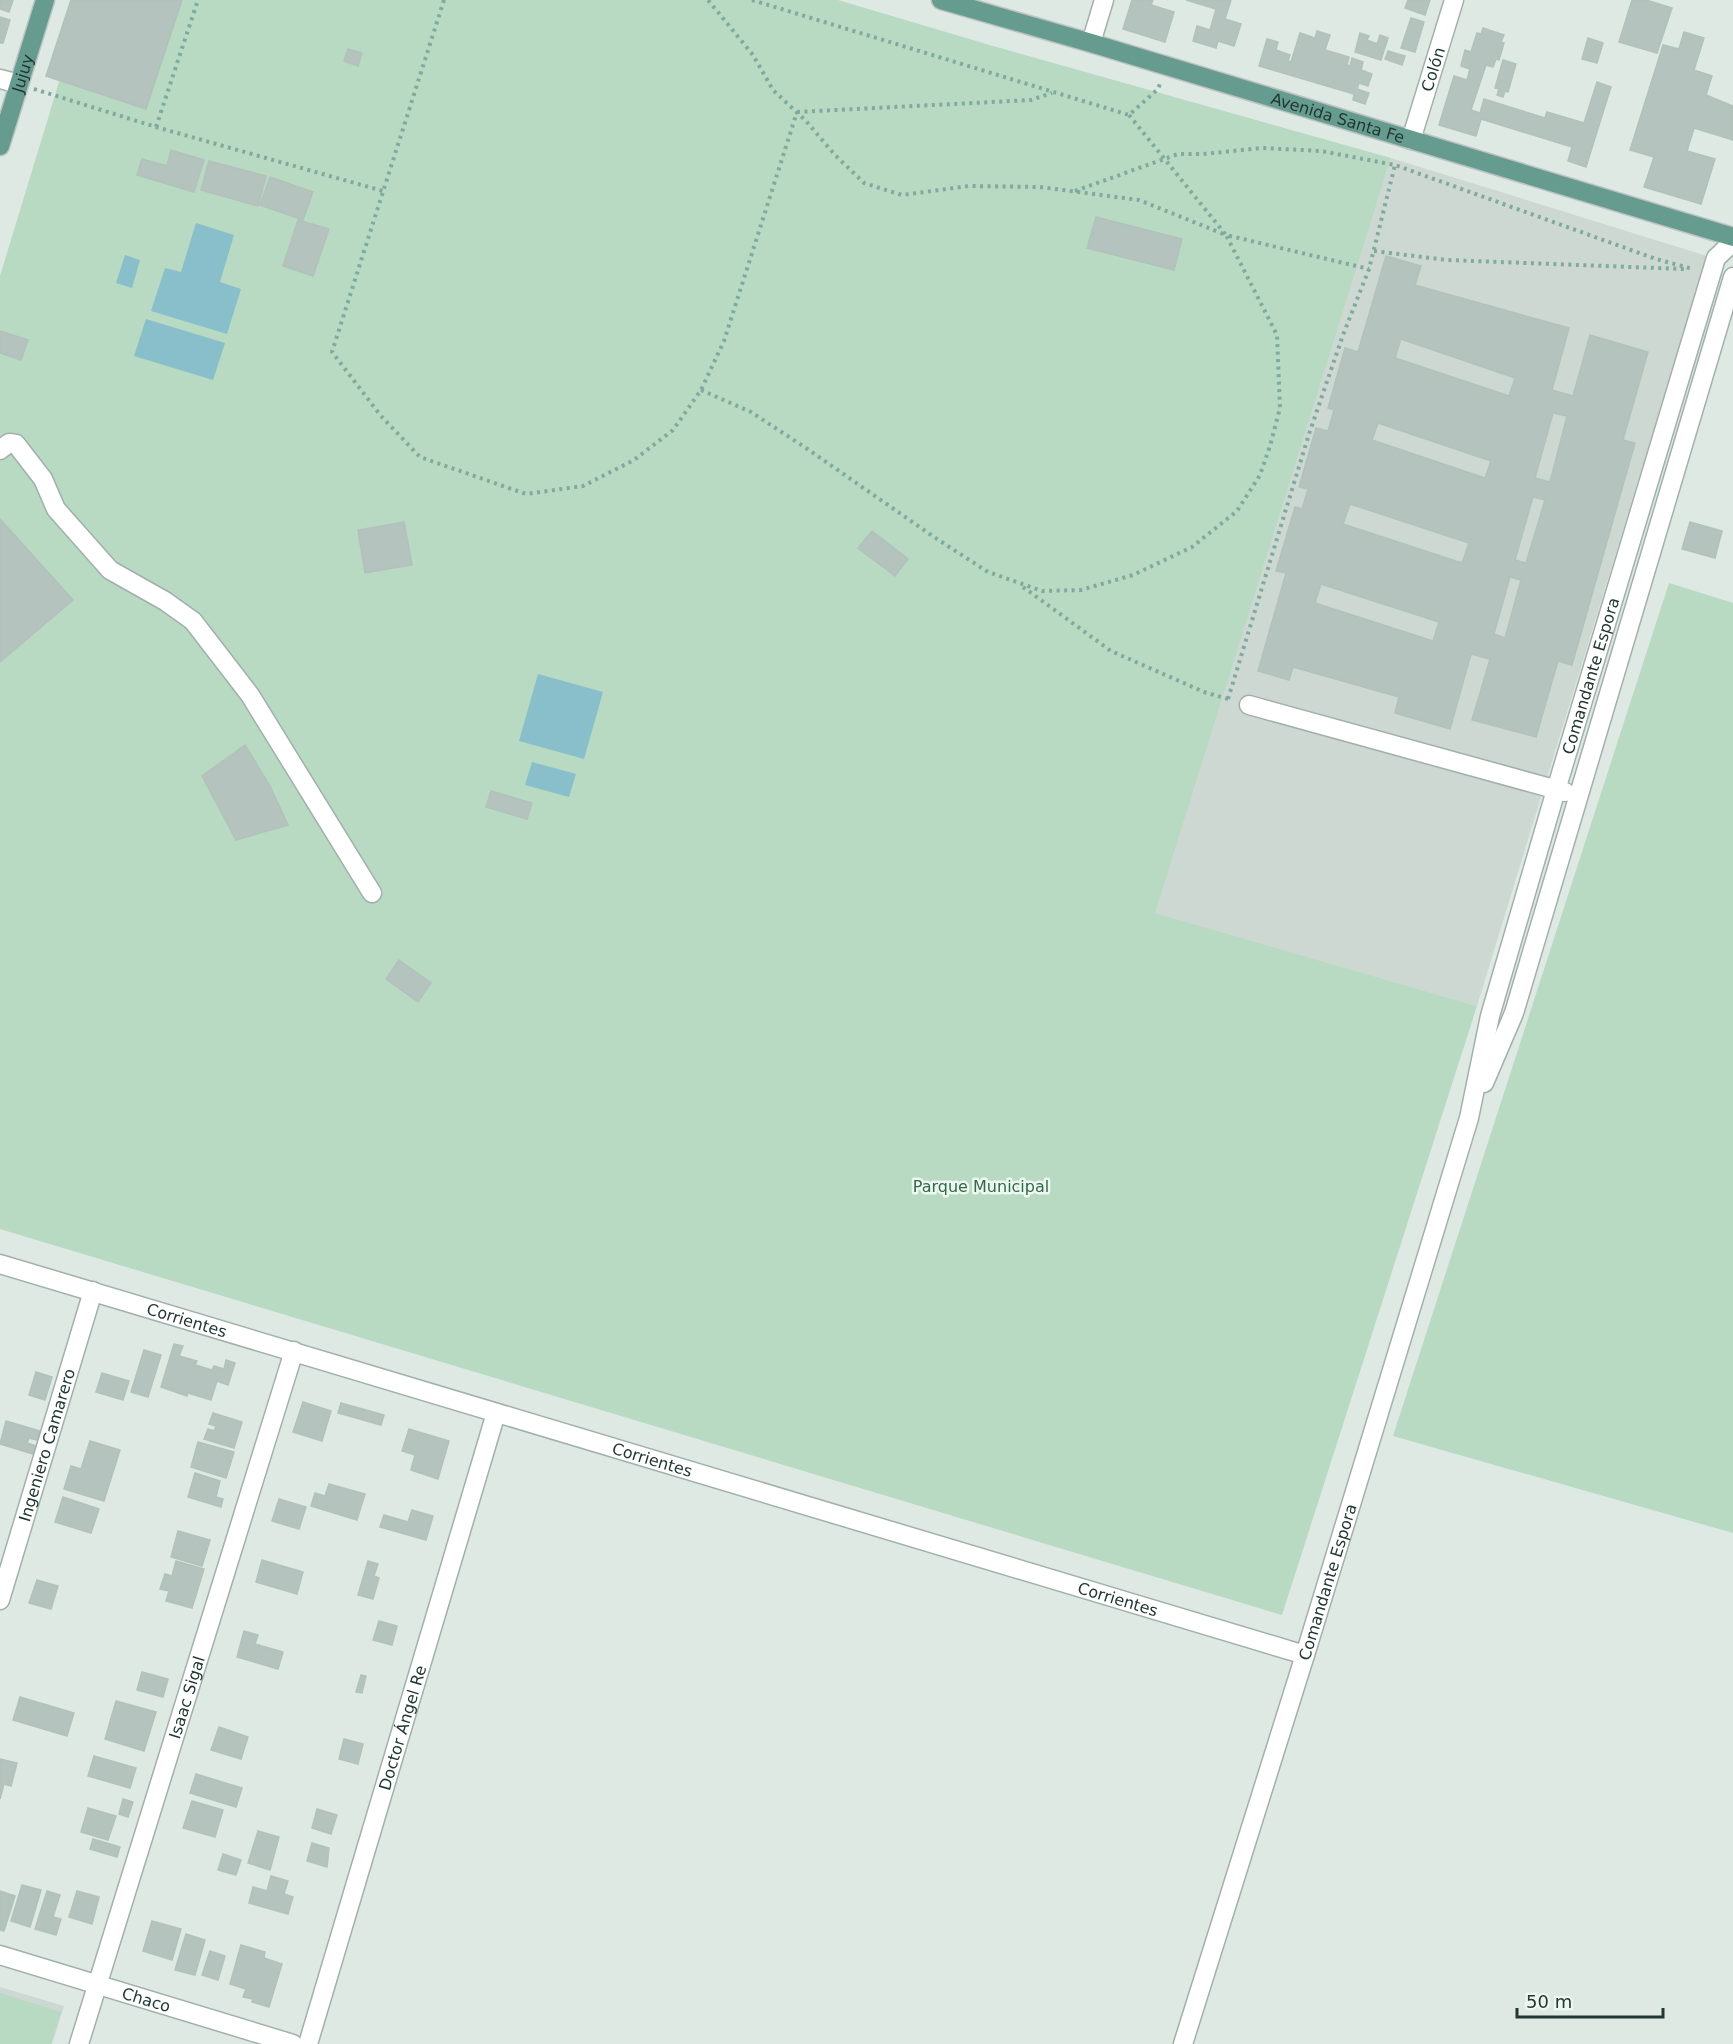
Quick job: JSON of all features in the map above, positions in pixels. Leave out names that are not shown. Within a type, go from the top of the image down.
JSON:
[{"type":"main road","name":"Jujuy","points":[[0,146],[45,0]]},
{"type":"main road","name":"Avenida Santa Fe","points":[[941,0],[1091,43],[1733,240]]},
{"type":"street","points":[[1091,43],[1104,0]]},
{"type":"street","name":"Colón","points":[[1411,140],[1454,0]]},
{"type":"street","points":[[0,79],[19,84]]},
{"type":"street","name":"Comandante Espora","points":[[1183,2044],[1469,1118],[1490,1016],[1716,258],[1733,240]]},
{"type":"street","name":"Comandante Espora","points":[[1469,1118],[1514,1013],[1733,277]]},
{"type":"street","points":[[0,450],[9,443],[16,444],[43,479],[56,509],[110,570],[165,601],[193,621],[250,695],[372,893]]},
{"type":"street","points":[[1249,705],[1579,795]]},
{"type":"street","name":"Corrientes","points":[[0,1264],[1305,1655]]},
{"type":"street","name":"Ingeniero Camarero","points":[[0,1600],[93,1292]]},
{"type":"street","name":"Isaac Sigal","points":[[79,2044],[294,1351]]},
{"type":"street","name":"Doctor Ángel Re","points":[[308,2044],[496,1413]]},
{"type":"street","name":"Chaco","points":[[0,1955],[293,2044]]},
{"type":"path","points":[[156,128],[198,0]]},
{"type":"path","points":[[444,0],[332,352],[381,416],[420,458],[526,494],[583,486],[634,460],[673,430],[701,390],[724,341],[796,112]]},
{"type":"path","points":[[708,0],[753,56],[773,90],[864,183],[902,195],[969,186],[1040,188],[1139,200],[1227,235],[1369,269]]},
{"type":"path","points":[[701,390],[751,412],[988,572],[1042,591],[1081,590],[1133,575],[1192,547],[1237,511],[1260,475],[1280,408],[1277,335],[1227,235],[1129,115],[752,0]]},
{"type":"path","points":[[1129,115],[1158,89],[1166,66]]},
{"type":"path","points":[[19,84],[156,128],[383,191]]},
{"type":"path","points":[[796,112],[1030,100],[1054,92]]},
{"type":"path","points":[[1072,192],[1178,154],[1262,148],[1321,151],[1395,165],[1656,259],[1693,269],[1447,260],[1374,251]]},
{"type":"path","points":[[1228,699],[1309,434],[1343,335],[1369,269],[1395,165]]},
{"type":"path","points":[[1018,583],[1111,651],[1204,692],[1249,705]]},
{"type":"shaded area","points":[[1391,158],[1707,256],[1477,1006],[1154,913]]},
{"type":"shaded area","points":[[0,1987],[64,2006],[52,2044],[0,2044]]},
{"type":"green space","name":"Parque Municipal","points":[[84,0],[838,0],[1391,158],[1155,913],[1477,1006],[1282,1615],[0,1229],[0,276]]},
{"type":"green space","points":[[1669,583],[1733,603],[1733,1533],[1393,1436]]},
{"type":"green space","points":[[0,1993],[61,2012],[51,2044],[0,2044]]},
{"type":"water","points":[[196,223],[234,235],[220,282],[241,289],[227,334],[151,311],[165,268],[181,272]]},
{"type":"water","points":[[125,255],[140,260],[132,288],[116,283]]},
{"type":"water","points":[[146,319],[225,343],[213,380],[134,356]]},
{"type":"water","points":[[538,674],[603,692],[584,759],[519,741]]},
{"type":"water","points":[[532,762],[576,774],[569,797],[525,785]]},
{"type":"building","points":[[0,0],[13,0],[9,12],[0,9]]},
{"type":"building","points":[[71,0],[182,0],[146,109],[46,76]]},
{"type":"building","points":[[1132,0],[1153,0],[1151,5],[1174,12],[1165,42],[1123,29]]},
{"type":"building","points":[[1186,0],[1231,0],[1225,19],[1241,24],[1234,46],[1218,41],[1216,48],[1193,41],[1197,26],[1210,30],[1216,9]]},
{"type":"building","points":[[1408,0],[1430,0],[1425,15],[1405,8]]},
{"type":"building","points":[[1632,0],[1646,0],[1672,8],[1657,53],[1619,42]]},
{"type":"building","points":[[0,17],[10,20],[3,43],[0,43]]},
{"type":"building","points":[[1411,18],[1424,22],[1415,52],[1401,48]]},
{"type":"building","points":[[1483,28],[1504,35],[1501,42],[1504,43],[1499,60],[1496,59],[1493,67],[1486,65],[1471,110],[1480,113],[1484,99],[1545,118],[1547,112],[1584,123],[1597,82],[1611,87],[1586,167],[1568,161],[1572,147],[1481,119],[1476,136],[1439,125],[1454,76],[1467,80],[1470,69],[1461,66],[1465,50],[1471,52],[1477,33],[1481,34]]},
{"type":"building","points":[[1317,31],[1330,35],[1325,50],[1349,57],[1347,65],[1350,66],[1352,58],[1363,62],[1361,70],[1372,74],[1368,86],[1359,83],[1357,89],[1369,93],[1365,104],[1353,100],[1354,94],[1259,66],[1267,39],[1278,42],[1276,50],[1290,55],[1288,61],[1291,62],[1300,33],[1315,38]]},
{"type":"building","points":[[1684,32],[1704,38],[1694,70],[1712,76],[1706,95],[1733,106],[1733,140],[1694,128],[1687,151],[1715,159],[1701,204],[1644,187],[1654,157],[1630,150],[1663,45],[1679,49]]},
{"type":"building","points":[[1360,33],[1369,36],[1367,40],[1377,44],[1380,35],[1388,38],[1381,60],[1355,52]]},
{"type":"building","points":[[1588,38],[1603,43],[1597,63],[1582,59]]},
{"type":"building","points":[[348,49],[362,53],[358,66],[344,61]]},
{"type":"building","points":[[1388,51],[1405,56],[1402,65],[1385,59]]},
{"type":"building","points":[[1503,60],[1516,64],[1508,92],[1505,91],[1503,97],[1497,95],[1499,89],[1495,88]]},
{"type":"building","points":[[171,150],[204,160],[194,192],[137,175],[142,159],[167,166]]},
{"type":"building","points":[[209,161],[266,176],[258,206],[201,190]]},
{"type":"building","points":[[270,177],[313,192],[303,220],[260,205]]},
{"type":"building","points":[[1096,217],[1182,239],[1174,270],[1087,248]]},
{"type":"building","points":[[298,220],[329,229],[313,276],[283,266]]},
{"type":"building","points":[[1386,256],[1421,266],[1415,285],[1569,328],[1552,390],[1573,396],[1590,335],[1648,352],[1623,440],[1635,443],[1572,665],[1558,661],[1536,737],[1472,720],[1490,659],[1471,654],[1450,729],[1395,713],[1399,697],[1293,667],[1289,680],[1258,671],[1286,573],[1276,571],[1295,507],[1302,509],[1308,489],[1299,487],[1316,428],[1328,431],[1334,410],[1328,408],[1345,348],[1358,352]],"holes":[[[1401,339],[1515,378],[1509,396],[1395,358]],[[1553,413],[1567,416],[1550,482],[1535,478]],[[1378,423],[1491,461],[1485,478],[1372,440]],[[1533,497],[1545,500],[1526,563],[1515,560]],[[1350,504],[1469,543],[1462,563],[1343,524]],[[1510,577],[1521,580],[1505,638],[1494,634]],[[1321,584],[1439,622],[1433,641],[1315,603]]]},
{"type":"building","points":[[0,331],[28,340],[21,360],[0,353]]},
{"type":"building","points":[[0,519],[73,600],[0,662]]},
{"type":"building","points":[[404,522],[412,565],[365,573],[358,530]]},
{"type":"building","points":[[1690,522],[1722,531],[1715,558],[1682,549]]},
{"type":"building","points":[[872,531],[908,559],[895,576],[858,548]]},
{"type":"building","points":[[245,745],[270,786],[288,825],[236,840],[202,776]]},
{"type":"building","points":[[491,791],[532,803],[527,819],[486,807]]},
{"type":"building","points":[[399,960],[431,983],[418,1002],[386,979]]},
{"type":"building","points":[[174,1344],[183,1346],[179,1356],[197,1361],[195,1365],[212,1370],[214,1366],[224,1369],[226,1360],[235,1363],[228,1385],[217,1381],[211,1400],[188,1393],[187,1396],[161,1387]]},
{"type":"building","points":[[144,1350],[161,1355],[148,1397],[131,1392]]},
{"type":"building","points":[[36,1372],[52,1377],[45,1400],[29,1395]]},
{"type":"building","points":[[102,1373],[129,1381],[123,1400],[96,1392]]},
{"type":"building","points":[[303,1402],[331,1411],[322,1441],[293,1432]]},
{"type":"building","points":[[341,1403],[384,1415],[381,1425],[338,1413]]},
{"type":"building","points":[[213,1413],[242,1422],[234,1448],[204,1439],[208,1429],[214,1431],[216,1426],[209,1424]]},
{"type":"building","points":[[6,1421],[40,1431],[37,1440],[29,1438],[27,1443],[36,1446],[33,1454],[0,1444]]},
{"type":"building","points":[[409,1429],[449,1441],[438,1479],[411,1470],[415,1455],[402,1451]]},
{"type":"building","points":[[90,1441],[120,1450],[104,1501],[64,1489],[71,1466],[81,1469]]},
{"type":"building","points":[[198,1442],[234,1452],[226,1478],[191,1467]]},
{"type":"building","points":[[195,1473],[220,1481],[216,1497],[223,1499],[221,1507],[188,1497]]},
{"type":"building","points":[[329,1484],[365,1494],[357,1520],[311,1506],[315,1493],[325,1496]]},
{"type":"building","points":[[63,1497],[99,1509],[91,1533],[55,1522]]},
{"type":"building","points":[[279,1499],[306,1507],[299,1529],[272,1521]]},
{"type":"building","points":[[412,1510],[433,1516],[426,1540],[380,1527],[384,1515],[408,1522]]},
{"type":"building","points":[[178,1531],[210,1540],[202,1566],[171,1557]]},
{"type":"building","points":[[262,1560],[303,1572],[297,1594],[256,1582]]},
{"type":"building","points":[[176,1561],[204,1569],[192,1608],[166,1601],[169,1591],[160,1589],[165,1574],[172,1576]]},
{"type":"building","points":[[368,1561],[378,1564],[374,1576],[379,1578],[373,1599],[358,1595]]},
{"type":"building","points":[[37,1580],[58,1586],[51,1609],[29,1603]]},
{"type":"building","points":[[379,1621],[397,1626],[392,1645],[373,1640]]},
{"type":"building","points":[[244,1631],[258,1635],[255,1644],[283,1652],[278,1669],[237,1657]]},
{"type":"building","points":[[142,1672],[168,1679],[163,1697],[137,1690]]},
{"type":"building","points":[[361,1675],[366,1676],[362,1693],[356,1692]]},
{"type":"building","points":[[20,1697],[74,1713],[67,1736],[13,1720]]},
{"type":"building","points":[[116,1701],[156,1712],[144,1751],[105,1739]]},
{"type":"building","points":[[219,1727],[248,1737],[241,1759],[211,1750]]},
{"type":"building","points":[[344,1739],[363,1744],[358,1764],[339,1759]]},
{"type":"building","points":[[94,1756],[136,1768],[130,1788],[88,1776]]},
{"type":"building","points":[[0,1759],[17,1763],[11,1786],[4,1784],[0,1799]]},
{"type":"building","points":[[196,1774],[242,1788],[236,1807],[190,1793]]},
{"type":"building","points":[[123,1799],[133,1802],[128,1817],[119,1814]]},
{"type":"building","points":[[192,1801],[223,1810],[215,1837],[183,1828]]},
{"type":"building","points":[[88,1808],[116,1816],[108,1840],[81,1832]]},
{"type":"building","points":[[317,1809],[337,1815],[331,1834],[312,1828]]},
{"type":"building","points":[[258,1831],[279,1837],[270,1870],[248,1863]]},
{"type":"building","points":[[93,1839],[120,1847],[117,1857],[90,1849]]},
{"type":"building","points":[[312,1843],[329,1848],[327,1867],[307,1861]]},
{"type":"building","points":[[223,1854],[241,1860],[236,1875],[218,1870]]},
{"type":"building","points":[[271,1876],[288,1881],[284,1894],[293,1897],[288,1914],[249,1903],[253,1887],[267,1891]]},
{"type":"building","points":[[22,1885],[41,1890],[30,1927],[11,1921]]},
{"type":"building","points":[[0,1891],[15,1896],[4,1931],[0,1930]]},
{"type":"building","points":[[47,1891],[60,1895],[53,1917],[61,1919],[56,1935],[35,1929]]},
{"type":"building","points":[[77,1891],[99,1897],[92,1924],[69,1917]]},
{"type":"building","points":[[152,1921],[181,1929],[172,1960],[143,1951]]},
{"type":"building","points":[[186,1934],[205,1940],[195,1975],[175,1970]]},
{"type":"building","points":[[241,1945],[265,1952],[264,1958],[282,1964],[269,2007],[243,1997],[246,1989],[230,1984]]},
{"type":"building","points":[[210,1951],[225,1956],[218,1980],[202,1975]]}]
